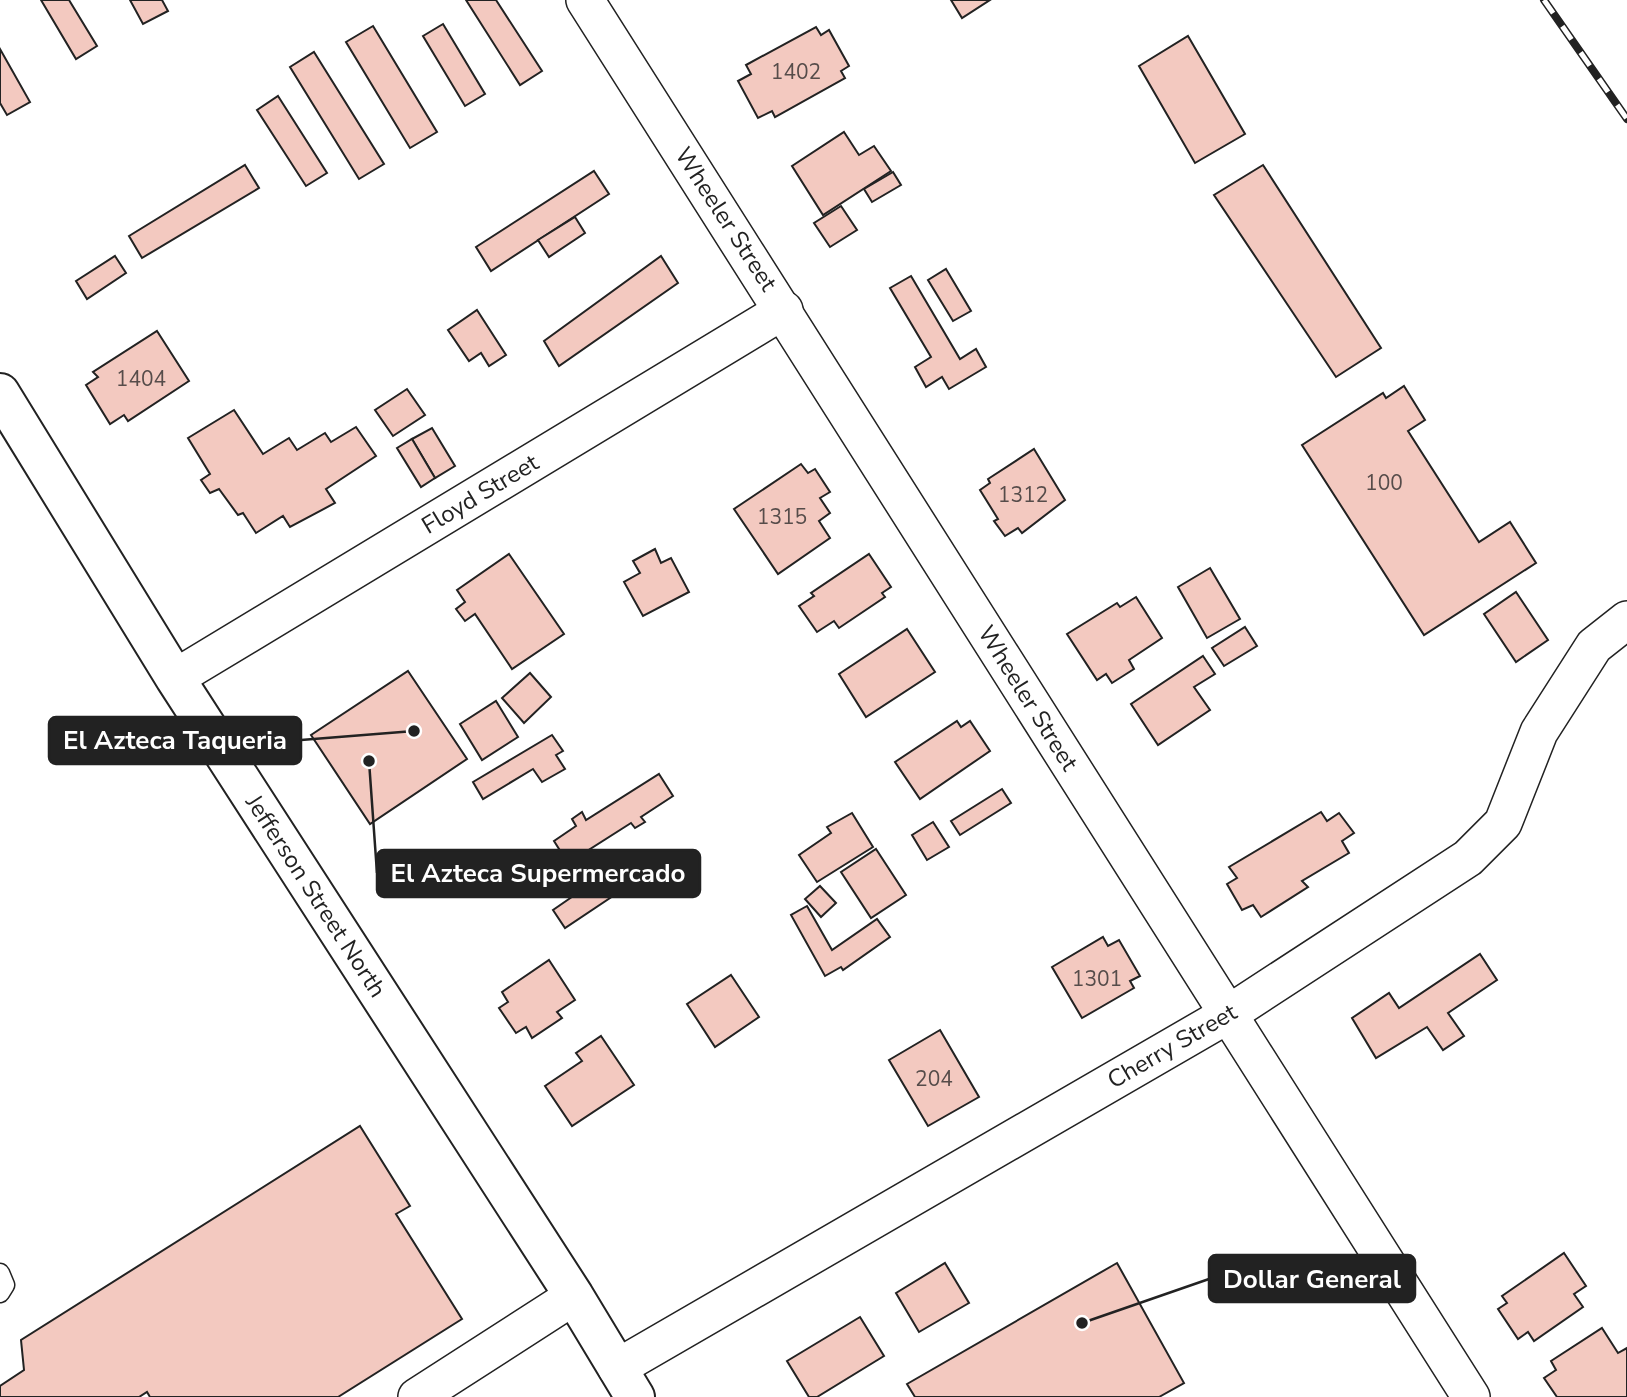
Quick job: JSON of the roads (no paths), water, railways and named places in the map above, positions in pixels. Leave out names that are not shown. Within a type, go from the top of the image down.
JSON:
[{"type":"main road","name":"Jefferson Street North","points":[[0,393],[175,678],[574,1296],[626,1383]]},
{"type":"street","name":"Wheeler Street","points":[[585,0],[1471,1397]]},
{"type":"street","name":"Floyd Street","points":[[175,678],[784,310]]},
{"type":"street","name":"Cherry Street","points":[[626,1383],[1227,1015],[1468,858],[1503,823],[1539,732],[1594,646],[1627,620]]},
{"type":"street","points":[[417,1397],[574,1296]]},
{"type":"lane","points":[[0,1273],[5,1285],[0,1293]]},
{"type":"railway","points":[[1544,0],[1627,119]]},
{"type":"place","name":"El Azteca Taqueria","points":[[414,731]]},
{"type":"place","name":"El Azteca Supermercado","points":[[369,761]]},
{"type":"place","name":"Dollar General","points":[[1082,1323]]}]
